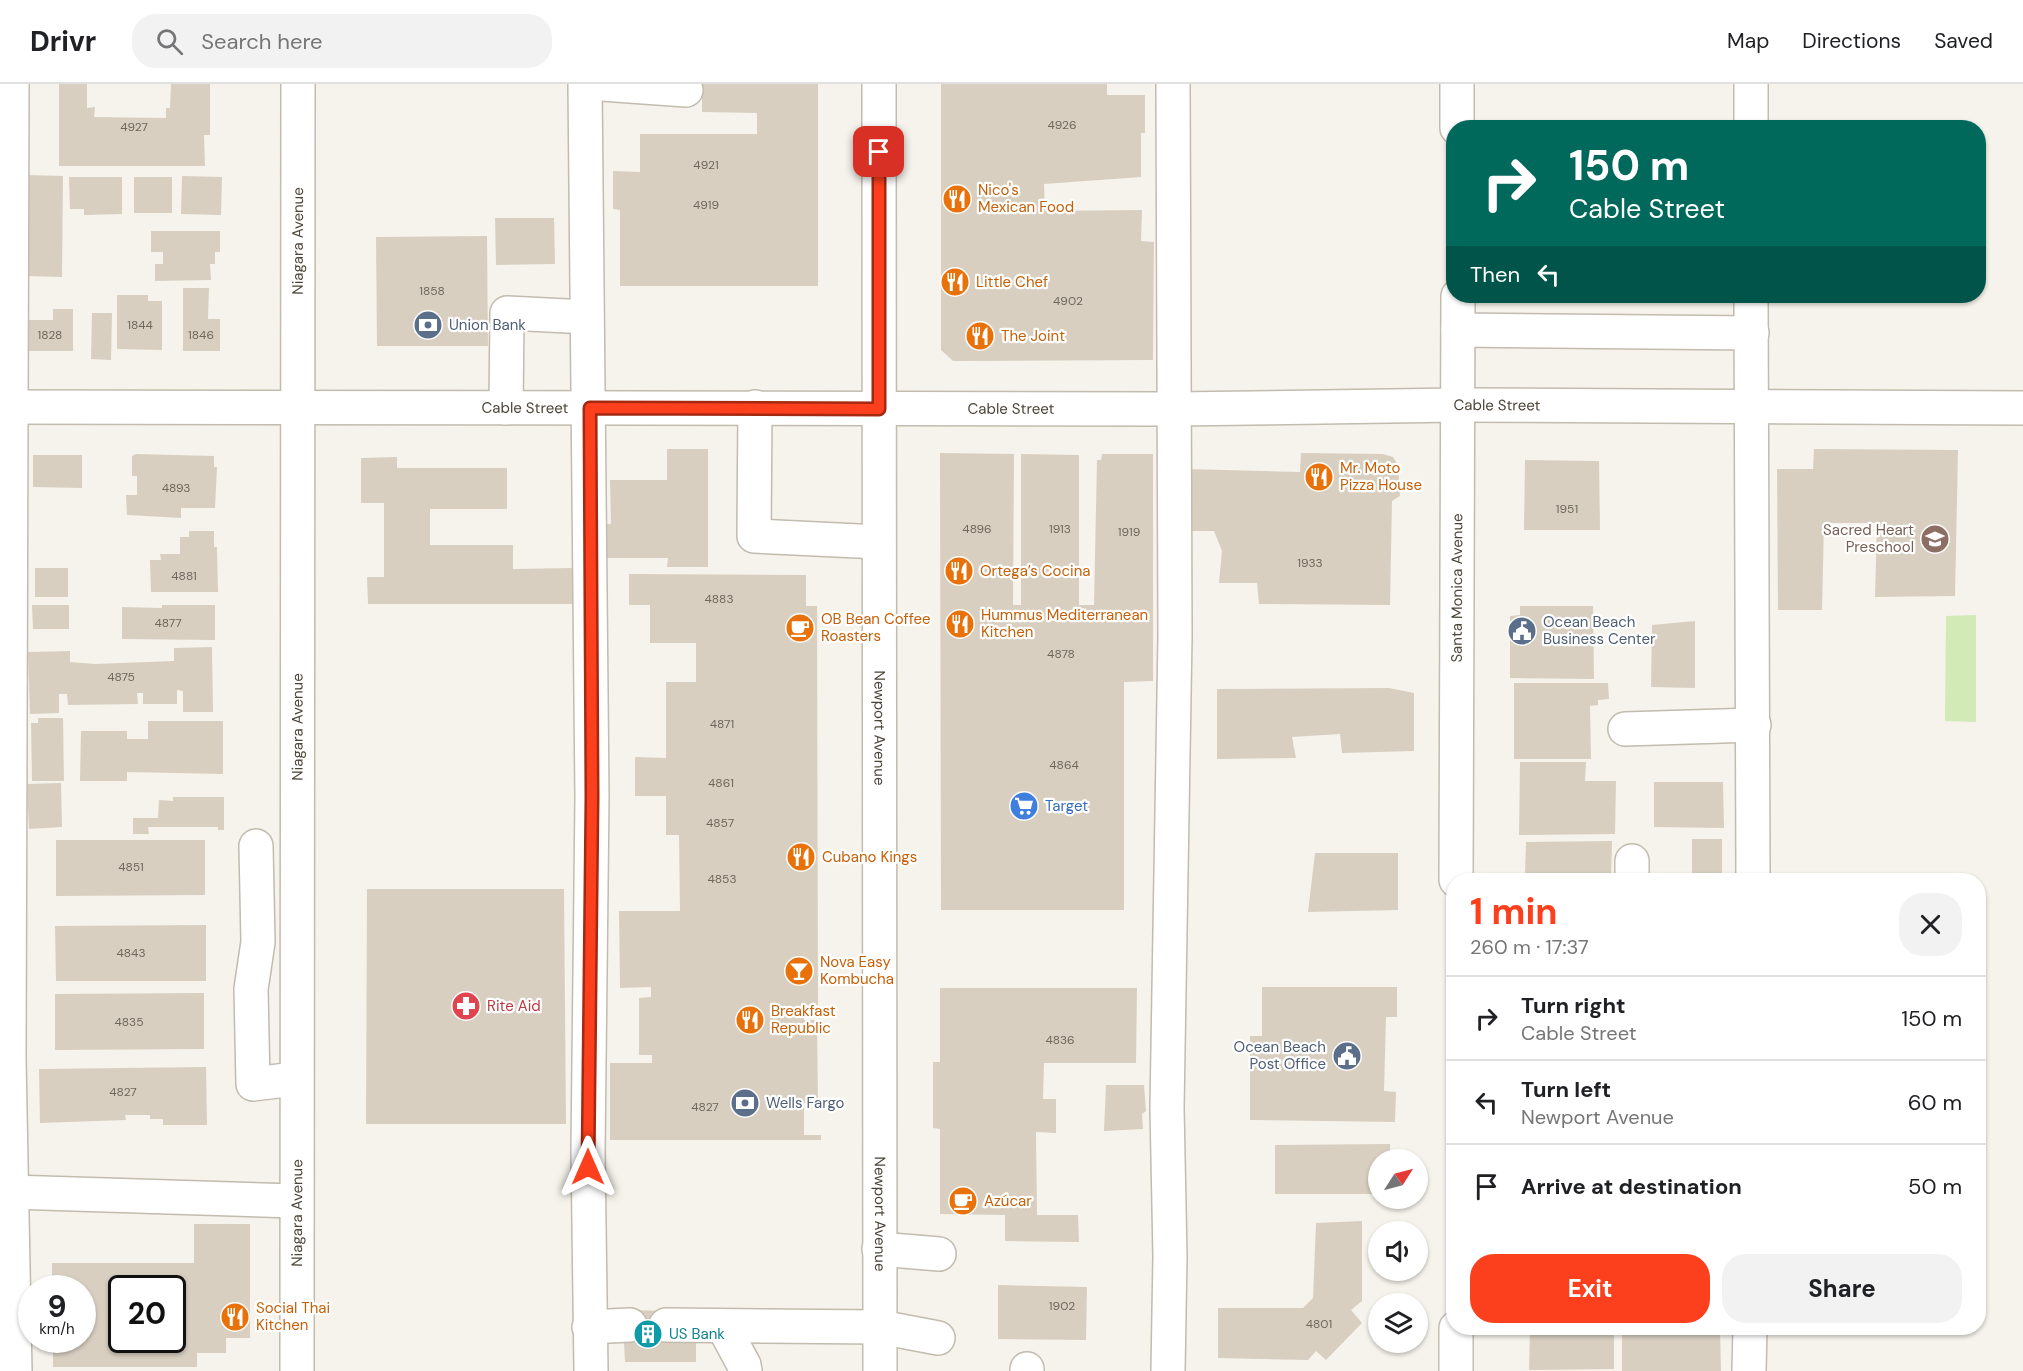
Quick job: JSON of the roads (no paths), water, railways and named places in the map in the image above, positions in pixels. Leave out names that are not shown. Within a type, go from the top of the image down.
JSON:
[{"type":"street","points":[[12,84],[6,140],[6,406],[9,1058],[15,1371]]},
{"type":"street","name":"Niagara Avenue","points":[[297,1371],[295,1079],[300,408],[298,84]]},
{"type":"street","points":[[585,84],[590,408],[592,797],[589,1327],[591,1371]]},
{"type":"street","points":[[602,84],[686,90]]},
{"type":"street","name":"Newport Avenue","points":[[879,84],[880,1371]]},
{"type":"street","points":[[1168,1371],[1170,1256],[1167,1119],[1175,636],[1173,84]]},
{"type":"street","points":[[1457,84],[1457,120]]},
{"type":"street","points":[[1751,84],[1751,120]]},
{"type":"street","name":"Santa Monica Avenue","points":[[1456,873],[1458,303]]},
{"type":"street","points":[[1751,303],[1753,873]]},
{"type":"street","points":[[506,408],[507,313],[587,317]]},
{"type":"street","points":[[1458,330],[1752,333]]},
{"type":"street","name":"Cable Street","points":[[6,406],[1175,409],[1458,405],[2023,408]]},
{"type":"street","points":[[755,407],[754,536],[879,542]]},
{"type":"street","points":[[1625,729],[1754,726]]},
{"type":"street","points":[[295,1079],[253,1084],[251,988],[257,950],[256,854],[296,859]]},
{"type":"street","points":[[257,950],[296,949]]},
{"type":"street","points":[[252,1014],[296,1011]]},
{"type":"street","points":[[11,1192],[295,1201]]},
{"type":"street","points":[[879,1249],[939,1254]]},
{"type":"street","points":[[589,1327],[630,1325]]},
{"type":"street","points":[[666,1325],[880,1327],[938,1338]]},
{"type":"street","points":[[723,1326],[745,1371]]},
{"type":"street","points":[[1455,1371],[1456,1335]]},
{"type":"street","points":[[1749,1371],[1750,1335]]},
{"type":"place","name":"Nico's Mexican Food","points":[[957,199]]},
{"type":"place","name":"Little Chef","points":[[955,282]]},
{"type":"place","name":"Union Bank","points":[[428,325]]},
{"type":"place","name":"The Joint","points":[[980,336]]},
{"type":"place","name":"Mr. Moto Pizza House","points":[[1319,477]]},
{"type":"place","name":"Sacred Heart Preschool","points":[[1935,539]]},
{"type":"place","name":"Ortega’s Cocina","points":[[959,571]]},
{"type":"place","name":"Hummus Mediterranean Kitchen","points":[[960,624]]},
{"type":"place","name":"OB Bean Coffee Roasters","points":[[800,628]]},
{"type":"place","name":"Ocean Beach Business Center","points":[[1522,631]]},
{"type":"place","name":"Target","points":[[1024,806]]},
{"type":"place","name":"Cubano Kings","points":[[801,857]]},
{"type":"place","name":"Nova Easy Kombucha","points":[[799,971]]},
{"type":"place","name":"Rite Aid","points":[[466,1006]]},
{"type":"place","name":"Breakfast Republic","points":[[750,1020]]},
{"type":"place","name":"Ocean Beach Post Office","points":[[1347,1056]]},
{"type":"place","name":"Wells Fargo","points":[[745,1103]]},
{"type":"place","name":"Azúcar","points":[[963,1201]]},
{"type":"place","name":"Social Thai Kitchen","points":[[235,1317]]},
{"type":"place","name":"US Bank","points":[[648,1334]]}]
